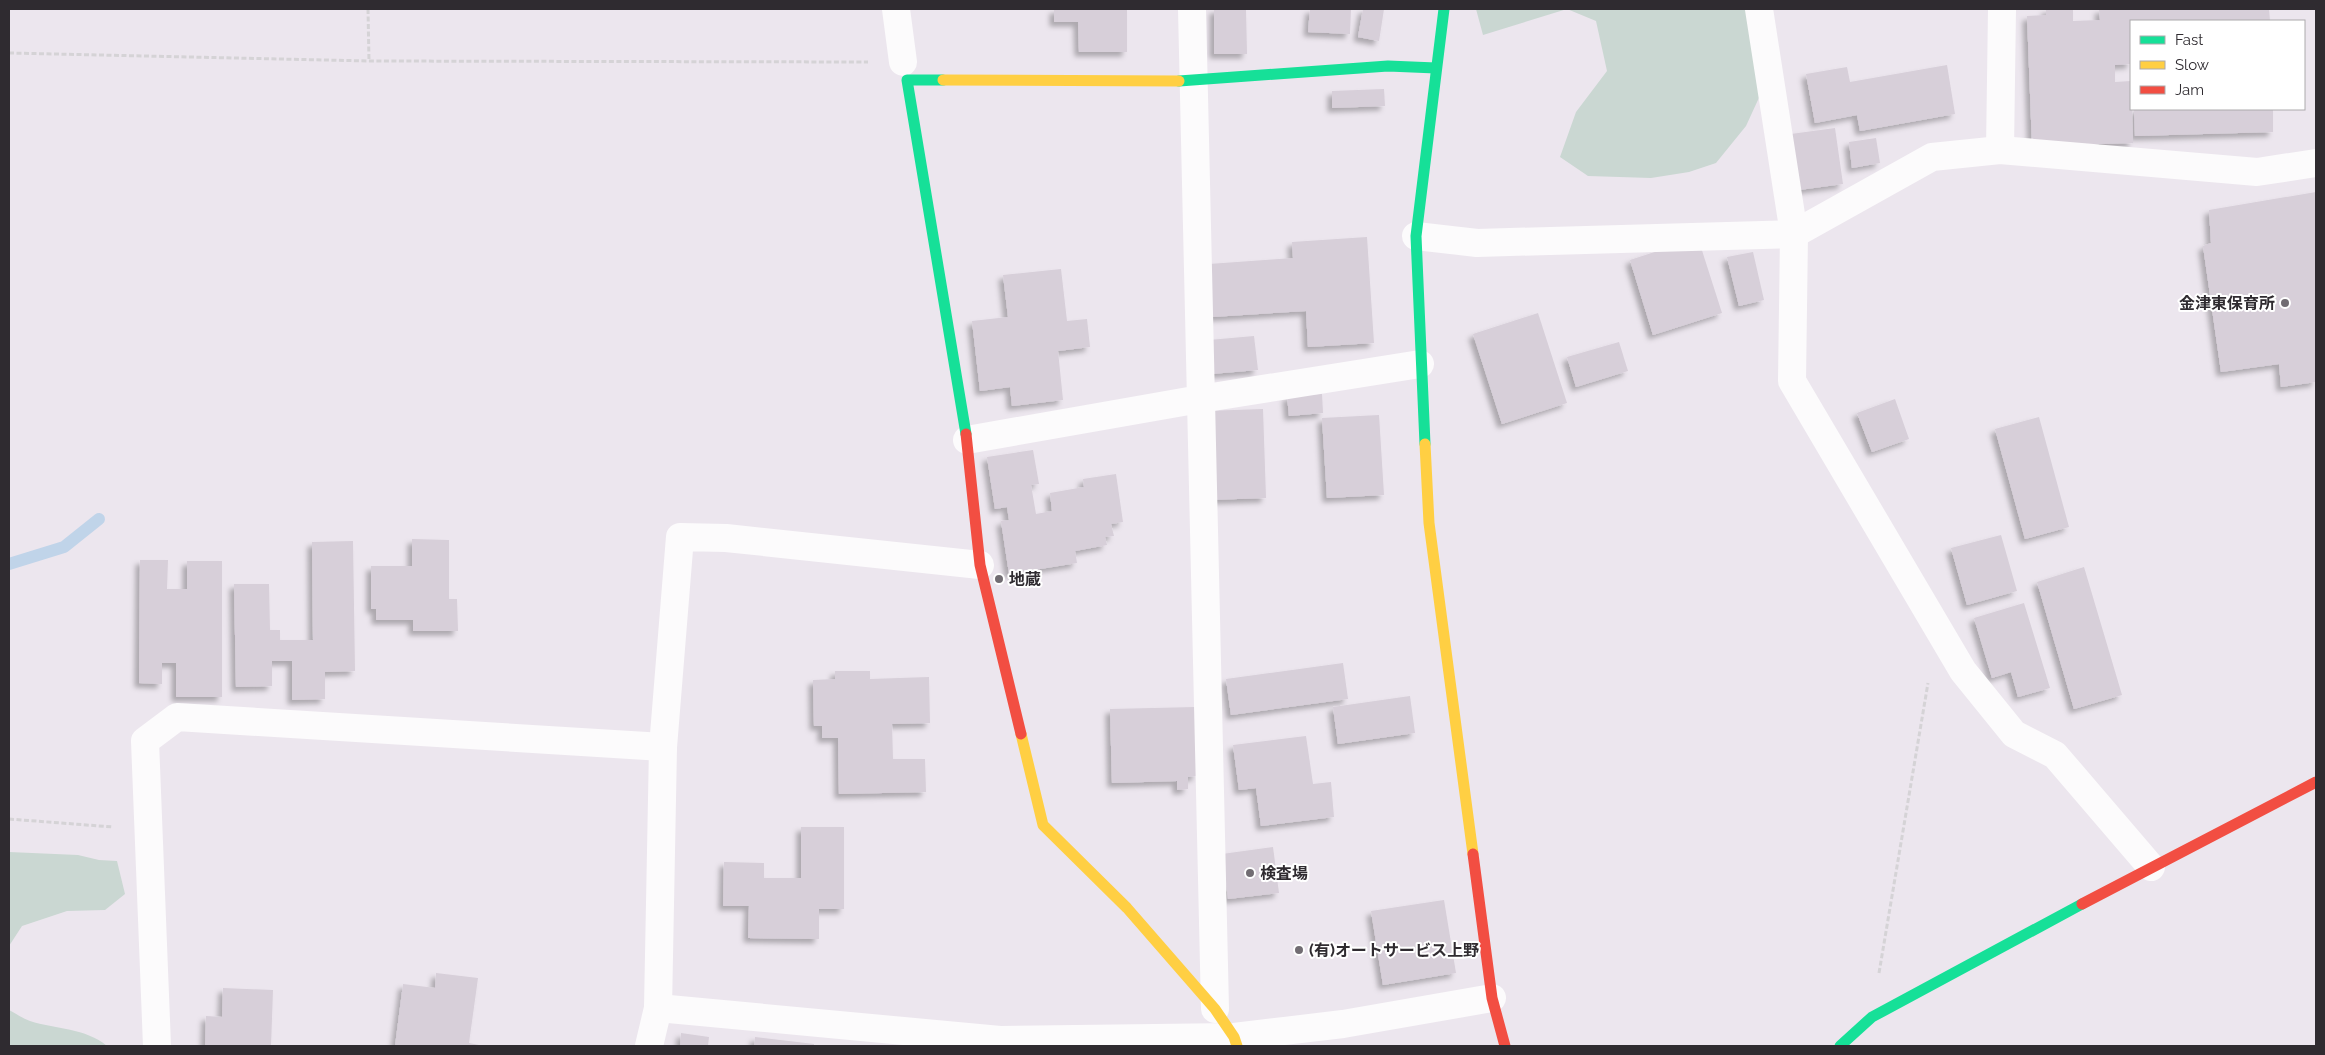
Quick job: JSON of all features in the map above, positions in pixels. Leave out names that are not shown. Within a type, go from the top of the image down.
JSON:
[{"type":"street","points":[[896,9],[903,62]]},
{"type":"street","points":[[1192,9],[1192,81],[1215,1009]]},
{"type":"street","points":[[1444,9],[1416,236],[1420,364],[1429,523],[1492,998],[1505,1046]]},
{"type":"street","points":[[1759,9],[1794,234],[1792,381],[1938,625],[1963,671],[2014,734],[2055,755],[2151,867]]},
{"type":"street","points":[[2000,150],[2002,9]]},
{"type":"street","points":[[1236,1042],[1215,1009],[1127,908],[1043,825],[980,565],[967,440],[907,80],[1192,81],[1388,66],[1436,68]]},
{"type":"street","points":[[1416,236],[1478,243],[1794,234],[1932,157],[2000,150],[2257,172],[2316,164]]},
{"type":"street","points":[[967,440],[1200,399],[1420,364]]},
{"type":"street","points":[[649,1046],[658,1008],[663,747],[680,536],[726,538],[980,565]]},
{"type":"street","points":[[157,1046],[145,741],[177,717],[663,747]]},
{"type":"street","points":[[1840,1046],[1872,1018],[2151,867],[2316,782]]},
{"type":"street","points":[[658,1008],[1000,1040],[1236,1042],[1492,998]]},
{"type":"path","points":[[368,9],[369,62]]},
{"type":"path","points":[[9,53],[369,62],[903,62]]},
{"type":"path","points":[[1872,1018],[1938,625]]},
{"type":"path","points":[[9,819],[148,830]]},
{"type":"shaded area","points":[[1476,9],[1567,9],[1483,35]]},
{"type":"shaded area","points":[[1567,9],[1750,9],[1763,89],[1746,126],[1716,163],[1689,172],[1651,178],[1588,176],[1560,157],[1576,112],[1607,71],[1596,21]]},
{"type":"shaded area","points":[[9,852],[78,855],[99,860],[117,861],[125,894],[105,910],[67,911],[22,926],[9,946]]},
{"type":"shaded area","points":[[9,1010],[30,1021],[80,1032],[99,1040],[107,1046],[9,1046]]},
{"type":"building","points":[[1054,9],[1127,9],[1127,52],[1079,52],[1078,22],[1054,22]]},
{"type":"building","points":[[1214,9],[1246,9],[1247,54],[1214,54]]},
{"type":"building","points":[[1310,9],[1351,9],[1350,34],[1308,32]]},
{"type":"building","points":[[1363,9],[1384,9],[1379,41],[1358,37]]},
{"type":"building","points":[[2046,9],[2073,9],[2073,21],[2100,20],[2099,9],[2269,9],[2270,20],[2130,20],[2130,64],[2115,65],[2115,82],[2130,81],[2133,143],[2032,146],[2027,16],[2046,15]]},
{"type":"building","points":[[1947,65],[1955,114],[1860,131],[1857,115],[1815,123],[1806,74],[1847,67],[1850,82]]},
{"type":"building","points":[[1384,89],[1385,106],[1332,108],[1332,91]]},
{"type":"building","points":[[2134,110],[2273,110],[2273,132],[2135,136]]},
{"type":"building","points":[[1835,128],[1843,184],[1799,190],[1791,134]]},
{"type":"building","points":[[1876,138],[1880,163],[1852,168],[1849,142]]},
{"type":"building","points":[[2316,192],[2316,382],[2281,387],[2279,364],[2221,372],[2203,246],[2211,243],[2209,210]]},
{"type":"building","points":[[1367,237],[1374,343],[1308,347],[1306,311],[1212,317],[1209,264],[1293,258],[1292,242]]},
{"type":"building","points":[[1698,238],[1722,313],[1653,335],[1630,260]]},
{"type":"building","points":[[1753,252],[1764,300],[1739,306],[1727,257]]},
{"type":"building","points":[[1061,269],[1067,321],[1087,319],[1090,347],[1058,351],[1063,400],[1012,406],[1010,387],[980,391],[972,321],[1008,317],[1003,275]]},
{"type":"building","points":[[1538,313],[1567,403],[1502,424],[1473,334]]},
{"type":"building","points":[[1254,336],[1258,370],[1211,374],[1209,340]]},
{"type":"building","points":[[1619,342],[1628,371],[1576,387],[1567,357]]},
{"type":"building","points":[[1322,394],[1323,413],[1289,416],[1287,396]]},
{"type":"building","points":[[1895,399],[1909,439],[1872,452],[1857,413]]},
{"type":"building","points":[[1263,409],[1266,498],[1208,500],[1205,411]]},
{"type":"building","points":[[1379,415],[1384,495],[1327,498],[1322,418]]},
{"type":"building","points":[[2039,417],[2069,527],[2025,539],[1995,429]]},
{"type":"building","points":[[1033,450],[1039,484],[1031,485],[1036,514],[1052,511],[1050,493],[1084,487],[1083,479],[1116,474],[1123,522],[1111,524],[1114,536],[1105,537],[1107,545],[1075,551],[1077,563],[1009,574],[1001,521],[1009,520],[1007,507],[995,509],[987,457]]},
{"type":"building","points":[[2001,535],[2017,591],[1967,605],[1951,548]]},
{"type":"building","points":[[412,539],[449,540],[449,599],[457,599],[458,631],[413,631],[413,620],[376,620],[376,609],[371,609],[371,566],[412,566]]},
{"type":"building","points":[[353,541],[355,671],[325,672],[325,699],[292,700],[292,661],[272,661],[272,686],[236,687],[234,584],[269,584],[270,630],[280,630],[280,640],[313,640],[312,542]]},
{"type":"building","points":[[140,560],[168,560],[167,589],[187,589],[187,561],[222,561],[222,697],[176,697],[176,663],[162,663],[162,684],[139,683]]},
{"type":"building","points":[[2084,567],[2122,695],[2074,709],[2037,582]]},
{"type":"building","points":[[2024,603],[2050,688],[2018,697],[2011,672],[1992,678],[1974,618]]},
{"type":"building","points":[[1343,663],[1348,699],[1231,715],[1226,679]]},
{"type":"building","points":[[835,671],[870,671],[870,679],[929,677],[930,723],[892,724],[893,759],[925,759],[926,792],[839,794],[838,738],[822,738],[822,726],[814,726],[813,680],[835,679]]},
{"type":"building","points":[[1410,696],[1415,733],[1338,744],[1333,707]]},
{"type":"building","points":[[1196,707],[1197,776],[1188,777],[1188,789],[1177,790],[1177,781],[1112,783],[1110,709]]},
{"type":"building","points":[[1306,736],[1313,784],[1331,782],[1334,817],[1261,826],[1256,788],[1239,790],[1233,745]]},
{"type":"building","points":[[801,827],[844,827],[844,909],[819,909],[819,939],[748,938],[749,906],[723,906],[724,862],[764,863],[764,878],[801,878]]},
{"type":"building","name":"検査場","points":[[1273,847],[1279,893],[1228,899],[1222,854]]},
{"type":"building","points":[[1444,900],[1456,973],[1383,985],[1371,911]]},
{"type":"building","points":[[436,973],[478,978],[469,1043],[484,1046],[395,1046],[403,984],[435,988]]},
{"type":"building","points":[[223,988],[273,990],[271,1046],[205,1046],[206,1016],[222,1017]]},
{"type":"building","points":[[681,1033],[709,1037],[708,1046],[680,1046]]},
{"type":"building","points":[[755,1037],[814,1044],[814,1046],[754,1046]]},
{"type":"waterway","points":[[9,564],[64,547],[99,519]]},
{"type":"traffic: fast","points":[[1425,444],[1416,236],[1444,9]]},
{"type":"traffic: fast","points":[[1179,81],[1388,66],[1436,68]]},
{"type":"traffic: fast","points":[[943,80],[907,80],[966,434]]},
{"type":"traffic: fast","points":[[1840,1046],[1872,1017],[2082,904]]},
{"type":"traffic: slow","points":[[943,80],[1179,81]]},
{"type":"traffic: slow","points":[[1425,444],[1429,523],[1473,854]]},
{"type":"traffic: slow","points":[[1021,734],[1043,825],[1127,908],[1215,1009],[1234,1037],[1237,1046]]},
{"type":"traffic: jam","points":[[966,434],[980,565],[1021,734]]},
{"type":"traffic: jam","points":[[2082,904],[2316,782]]},
{"type":"traffic: jam","points":[[1473,854],[1492,998],[1505,1046]]},
{"type":"place","name":"金津東保育所","points":[[2285,303]]},
{"type":"place","name":"地蔵","points":[[999,579]]},
{"type":"place","name":"検査場","points":[[1250,873]]},
{"type":"place","name":"(有)オートサービス上野","points":[[1299,950]]}]
